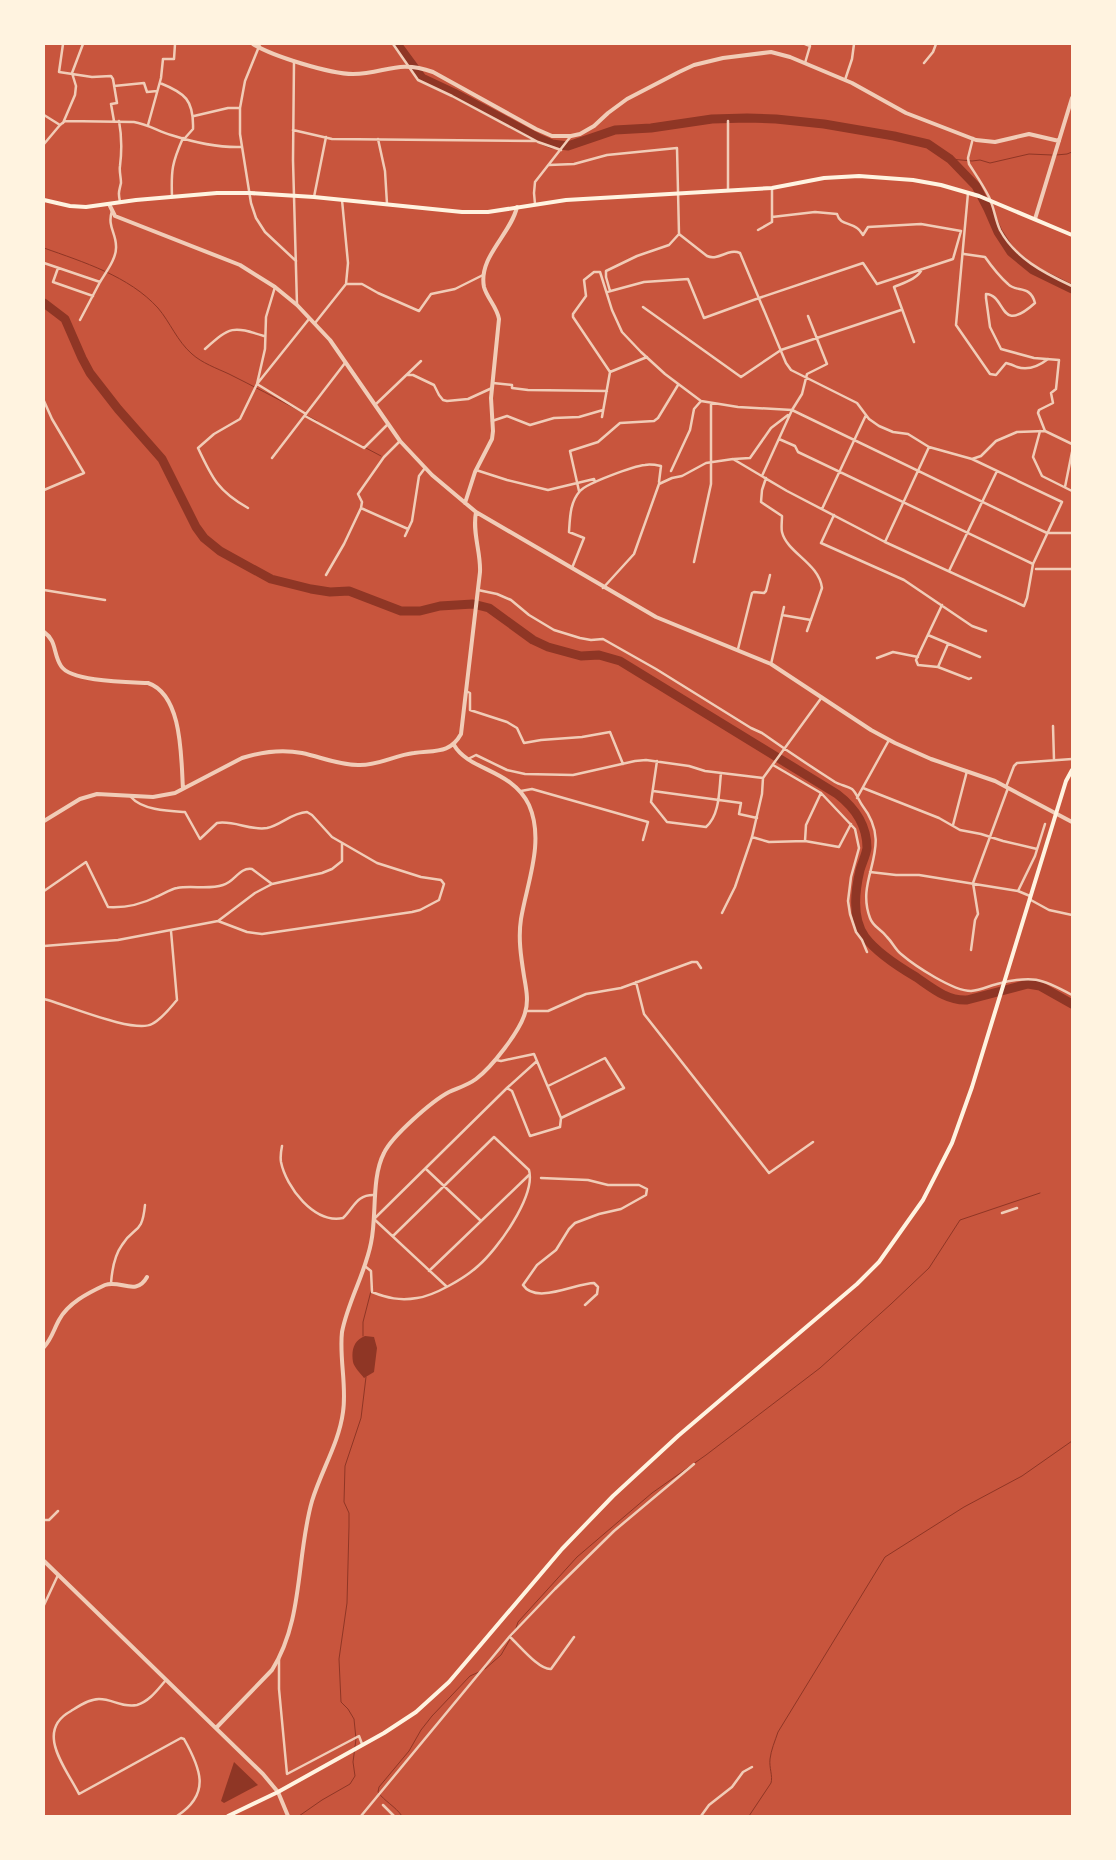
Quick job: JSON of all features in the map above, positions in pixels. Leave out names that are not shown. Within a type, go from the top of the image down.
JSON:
[{"type":"main road","points":[[44,200],[70,206],[86,207],[172,197],[250,193],[314,197],[462,212],[488,212],[566,200],[772,188],[824,178],[859,176],[913,180],[941,185],[979,196],[1072,235]]},
{"type":"main road","points":[[228,1816],[278,1792],[416,1712],[443,1687],[562,1549],[613,1496],[678,1436],[858,1284],[879,1262],[923,1200],[952,1143],[972,1087],[1066,781],[1072,770]]},
{"type":"street","points":[[63,44],[60,72],[92,77],[111,76],[113,79],[117,103],[111,104],[114,122]]},
{"type":"street","points":[[44,144],[61,124],[76,95],[76,86],[72,75],[83,44]]},
{"type":"street","points":[[148,126],[160,83],[163,59],[174,59],[175,44]]},
{"type":"street","points":[[253,44],[294,60],[342,74],[355,74],[397,66],[420,67],[450,80],[552,136],[571,136],[587,131],[616,105],[679,72],[701,63],[723,58],[771,52],[790,57],[845,80],[906,113],[973,138],[995,142],[1029,134],[1059,141]]},
{"type":"street","points":[[392,44],[418,80],[535,141],[562,149]]},
{"type":"street","points":[[805,44],[810,46],[805,63]]},
{"type":"street","points":[[845,80],[852,59],[854,44]]},
{"type":"street","points":[[924,62],[933,52],[936,44]]},
{"type":"street","points":[[259,46],[245,81],[240,108],[242,147],[256,218],[278,246],[296,261]]},
{"type":"street","points":[[294,60],[293,130],[297,305]]},
{"type":"street","points":[[160,83],[176,89],[184,95],[192,108],[194,116],[193,129],[184,138],[174,159],[171,173],[172,197]]},
{"type":"street","points":[[114,86],[145,84],[147,92],[157,91]]},
{"type":"street","points":[[1036,219],[1072,98]]},
{"type":"street","points":[[194,116],[206,112],[240,108]]},
{"type":"street","points":[[44,115],[61,124],[134,122],[171,135],[228,148],[242,147]]},
{"type":"street","points":[[728,121],[728,190]]},
{"type":"street","points":[[119,122],[122,139],[121,183],[118,190],[120,202]]},
{"type":"street","points":[[293,130],[326,137],[535,141]]},
{"type":"street","points":[[535,204],[535,182],[571,136]]},
{"type":"street","points":[[314,197],[326,137]]},
{"type":"street","points":[[973,138],[968,158],[969,164],[990,201],[1000,230],[1021,256],[1046,274],[1072,286]]},
{"type":"street","points":[[378,139],[385,171],[387,204]]},
{"type":"street","points":[[549,165],[574,164],[607,155],[678,148],[678,234],[668,245],[637,256],[606,272],[606,277],[612,310],[622,332],[647,357],[701,402],[791,412],[854,440],[1047,533],[1072,534]]},
{"type":"street","points":[[758,230],[772,222],[772,188]]},
{"type":"street","points":[[968,193],[963,231],[964,254],[956,325],[990,374],[996,375],[1006,363],[1020,368],[1031,368],[1039,366],[1048,359]]},
{"type":"street","points":[[315,323],[346,284],[348,263],[342,200]]},
{"type":"street","points":[[108,204],[115,216],[240,265],[275,287],[297,305],[315,323],[400,440],[425,468],[476,512],[656,618],[738,649],[771,664],[888,740],[931,759],[1007,787],[1072,822]]},
{"type":"street","points":[[465,503],[476,470],[492,439],[494,431],[491,409],[500,319],[486,292],[484,274],[517,208]]},
{"type":"street","points":[[80,320],[94,296],[117,247],[110,219],[112,211]]},
{"type":"street","points":[[772,217],[815,212],[837,214],[838,219],[843,223],[858,228],[863,234],[868,227],[921,224],[963,231]]},
{"type":"street","points":[[608,292],[644,282],[688,279],[704,318],[863,263],[877,284],[953,259],[963,231]]},
{"type":"street","points":[[678,234],[712,258],[732,251],[740,253],[786,363],[791,370],[857,403],[866,415],[879,426],[893,432],[908,434],[929,447],[972,459],[1062,502],[1033,564],[1024,606],[885,542],[733,459]]},
{"type":"street","points":[[964,254],[985,257],[1009,286],[1022,288],[1033,297],[1035,303],[1024,312],[1013,317],[1008,315],[992,296],[986,294],[990,327],[1001,349],[1034,358],[1058,360],[1056,389],[1051,393],[1053,403],[1038,412],[1045,431]]},
{"type":"street","points":[[44,263],[100,282]]},
{"type":"street","points":[[58,268],[53,282],[94,296]]},
{"type":"street","points":[[914,342],[894,287],[921,273],[922,269]]},
{"type":"street","points":[[602,417],[610,372],[573,317],[573,314],[586,296],[584,280],[594,272],[600,272],[608,292]]},
{"type":"street","points":[[346,284],[362,284],[378,294],[419,311],[431,294],[455,289],[484,274]]},
{"type":"street","points":[[257,384],[265,350],[266,318],[275,287]]},
{"type":"street","points":[[643,307],[741,377],[781,350],[902,310]]},
{"type":"street","points":[[762,476],[791,412],[802,394],[807,374],[827,364],[808,316]]},
{"type":"street","points":[[248,508],[232,498],[213,480],[198,448],[214,434],[240,419],[257,384],[310,317]]},
{"type":"street","points":[[205,349],[224,333],[233,330],[239,329],[264,336]]},
{"type":"street","points":[[610,372],[647,357]]},
{"type":"street","points":[[375,405],[421,362]]},
{"type":"street","points":[[272,458],[345,363]]},
{"type":"street","points":[[407,375],[413,375],[434,385],[438,395],[447,401],[468,399],[493,385],[512,386],[512,388],[528,390],[607,391]]},
{"type":"street","points":[[257,384],[364,448],[388,424]]},
{"type":"street","points":[[580,492],[570,451],[598,442],[620,423],[654,421],[658,418],[678,384]]},
{"type":"street","points":[[44,401],[52,419],[84,473],[44,490]]},
{"type":"street","points":[[670,471],[690,430],[694,409],[701,402]]},
{"type":"street","points":[[694,562],[711,484],[711,402]]},
{"type":"street","points":[[492,421],[507,416],[530,425],[554,418],[579,417],[603,410]]},
{"type":"street","points":[[658,484],[682,476],[710,462],[750,458],[771,428],[791,412]]},
{"type":"street","points":[[822,509],[866,415]]},
{"type":"street","points":[[1040,431],[1033,457],[1042,476],[1072,491]]},
{"type":"street","points":[[972,459],[981,456],[1001,438],[1017,432],[1045,431],[1072,444]]},
{"type":"street","points":[[779,439],[795,446],[798,452],[1033,564]]},
{"type":"street","points":[[326,575],[344,544],[361,508],[362,502],[358,494],[384,457],[400,440]]},
{"type":"street","points":[[885,542],[929,447]]},
{"type":"street","points":[[1065,488],[1072,452]]},
{"type":"street","points":[[572,569],[584,538],[569,532],[571,508],[574,499],[580,492],[595,482],[646,464],[661,466],[658,484],[634,554],[603,588]]},
{"type":"street","points":[[405,536],[412,521],[419,476],[425,468]]},
{"type":"street","points":[[476,470],[548,490],[594,479],[595,482]]},
{"type":"street","points":[[949,570],[997,471]]},
{"type":"street","points":[[766,478],[761,502],[782,516],[782,532],[787,542],[808,563],[821,581],[822,588],[807,631]]},
{"type":"street","points":[[361,508],[408,528]]},
{"type":"street","points":[[44,821],[88,796],[164,796],[183,789],[242,758],[252,755],[280,750],[335,763],[361,766],[384,762],[411,753],[447,749],[454,745],[461,734],[478,590],[480,565],[474,530],[476,512]]},
{"type":"street","points":[[834,515],[821,543],[904,580],[972,626],[986,631]]},
{"type":"street","points":[[1036,569],[1072,569]]},
{"type":"street","points":[[738,649],[752,593],[764,593],[770,575]]},
{"type":"street","points":[[44,590],[105,600]]},
{"type":"street","points":[[478,590],[497,594],[511,600],[529,615],[554,630],[580,638],[591,640],[603,639],[656,669],[750,728],[762,733],[783,750],[838,784],[853,790],[869,816],[876,834],[876,854],[870,872],[866,898],[870,919],[874,926],[888,937],[894,947],[903,955],[948,984],[972,991],[1022,978],[1045,981],[1072,995]]},
{"type":"street","points":[[942,605],[916,660],[918,665],[938,667],[969,679],[971,678]]},
{"type":"street","points":[[771,664],[784,607]]},
{"type":"street","points":[[782,615],[811,620]]},
{"type":"street","points":[[44,632],[52,639],[61,668],[67,672],[88,678],[148,684],[156,686],[162,692],[178,724],[183,789]]},
{"type":"street","points":[[928,635],[980,657]]},
{"type":"street","points":[[938,667],[948,644]]},
{"type":"street","points":[[877,658],[893,652],[918,657]]},
{"type":"street","points":[[466,691],[470,693],[470,710],[507,722],[517,728],[524,743],[610,732],[623,764]]},
{"type":"street","points":[[722,913],[735,887],[752,838],[763,778],[822,697]]},
{"type":"street","points":[[1053,726],[1054,760]]},
{"type":"street","points":[[857,798],[888,740]]},
{"type":"street","points":[[216,1728],[272,1670],[287,1638],[296,1605],[306,1525],[312,1502],[342,1420],[344,1404],[342,1332],[366,1267],[372,1241],[380,1162],[393,1138],[439,1098],[476,1080],[516,1032],[526,1011],[527,998],[520,938],[521,921],[536,836],[531,810],[528,802],[504,777],[462,756],[454,745]]},
{"type":"street","points":[[468,759],[476,755],[507,770],[542,775],[573,775],[635,761],[657,761],[689,766],[704,771],[763,778]]},
{"type":"street","points":[[971,950],[975,920],[978,914],[973,883],[1014,766],[1017,763],[1072,759]]},
{"type":"street","points":[[657,761],[651,802],[667,822],[706,827],[712,823],[721,773]]},
{"type":"street","points":[[773,764],[821,793],[851,824],[858,836],[859,848],[851,877],[848,901],[856,932],[867,952]]},
{"type":"street","points":[[953,825],[967,771]]},
{"type":"street","points":[[863,788],[908,805],[960,830],[1037,849]]},
{"type":"street","points":[[519,792],[532,789],[648,822],[643,840]]},
{"type":"street","points":[[653,791],[741,803],[739,814],[757,818]]},
{"type":"street","points":[[805,841],[806,824],[821,793]]},
{"type":"street","points":[[130,796],[136,802],[148,806],[185,812],[200,839],[217,822],[235,822],[253,828],[265,828],[293,815],[307,812],[332,837],[377,863],[391,869],[441,880],[444,884],[441,896],[436,903],[412,912],[272,933],[247,932],[218,921]]},
{"type":"street","points":[[752,838],[769,842],[805,841],[839,846],[851,824]]},
{"type":"street","points":[[1018,891],[1037,849],[1045,824]]},
{"type":"street","points":[[44,946],[118,940],[218,921],[255,892],[272,884],[332,869],[342,861],[342,843]]},
{"type":"street","points":[[44,891],[86,862],[108,906],[126,908],[135,906],[176,888],[226,885],[242,869],[248,868],[272,884]]},
{"type":"street","points":[[870,872],[896,876],[919,875],[1018,891],[1049,910],[1072,914]]},
{"type":"street","points":[[44,999],[79,1010],[90,1016],[145,1026],[152,1025],[177,1000],[171,931]]},
{"type":"street","points":[[526,1011],[548,1011],[586,994],[621,988],[692,962],[698,962],[700,968]]},
{"type":"street","points":[[636,982],[644,1014],[769,1173],[813,1142]]},
{"type":"street","points":[[494,1060],[500,1061],[534,1054],[561,1118],[560,1127],[530,1136],[512,1091],[507,1088]]},
{"type":"street","points":[[548,1086],[605,1058],[624,1088],[561,1118]]},
{"type":"street","points":[[374,1219],[537,1061]]},
{"type":"street","points":[[366,1267],[371,1271],[372,1292],[398,1300],[422,1297],[477,1268],[500,1241],[520,1210],[530,1183],[529,1170],[494,1137],[393,1236]]},
{"type":"street","points":[[282,1146],[281,1162],[292,1186],[304,1201],[321,1216],[337,1220],[343,1218],[351,1207],[366,1195],[376,1195]]},
{"type":"street","points":[[426,1168],[481,1221]]},
{"type":"street","points":[[429,1271],[530,1174]]},
{"type":"street","points":[[540,1178],[588,1180],[608,1185],[639,1185],[647,1189],[646,1194],[626,1207],[575,1223],[556,1250],[537,1264],[523,1285],[534,1293],[562,1291],[587,1283],[594,1283],[598,1287],[597,1294],[586,1305]]},
{"type":"street","points":[[111,1283],[115,1259],[122,1244],[139,1229],[145,1205]]},
{"type":"street","points":[[1002,1213],[1017,1208]]},
{"type":"street","points":[[374,1219],[446,1286]]},
{"type":"street","points":[[44,1347],[66,1310],[80,1298],[111,1283],[138,1286],[143,1284],[147,1277]]},
{"type":"street","points":[[361,1816],[510,1636],[595,1549],[694,1464]]},
{"type":"street","points":[[44,1520],[49,1520],[58,1511]]},
{"type":"street","points":[[44,1561],[263,1774],[278,1792],[288,1816]]},
{"type":"street","points":[[44,1605],[58,1575]]},
{"type":"street","points":[[510,1636],[539,1664],[547,1669],[554,1666],[555,1661],[574,1637]]},
{"type":"street","points":[[278,1659],[287,1774],[359,1736],[362,1745]]},
{"type":"street","points":[[166,1680],[152,1696],[136,1705],[120,1705],[99,1699],[88,1701],[61,1717],[55,1726],[52,1736],[54,1746],[79,1794],[181,1738],[184,1739],[197,1762],[199,1783],[190,1805],[177,1816]]},
{"type":"street","points":[[701,1816],[709,1805],[732,1787],[743,1772],[752,1767]]},
{"type":"street","points":[[382,1805],[394,1816]]},
{"type":"shaded area","points":[[365,1336],[374,1337],[377,1348],[374,1372],[364,1378],[354,1364],[352,1353],[358,1340]]},
{"type":"shaded area","points":[[234,1762],[258,1785],[224,1803],[221,1801]]},
{"type":"waterway","points":[[397,44],[422,78],[552,144],[568,146],[615,130],[651,128],[712,119],[747,118],[824,124],[928,144],[950,159],[976,186],[998,232],[1011,252],[1033,270],[1072,289]]},
{"type":"waterway","points":[[1056,155],[1072,152]]},
{"type":"waterway","points":[[950,159],[980,160],[990,163],[1029,154],[1052,155]]},
{"type":"waterway","points":[[44,248],[105,271],[133,287],[158,308],[182,343],[196,357],[300,411]]},
{"type":"waterway","points":[[44,303],[65,319],[90,373],[118,409],[162,459],[196,527],[204,538],[220,551],[271,579],[330,592],[349,591],[401,611],[420,611],[440,606],[473,604],[489,608],[533,640],[548,647],[581,656],[599,655],[620,661],[837,794],[849,805],[862,824],[867,848],[857,887],[856,913],[858,922],[865,937],[889,959],[946,996],[960,1000],[967,1000],[1028,984],[1040,986],[1072,1004]]},
{"type":"waterway","points":[[305,415],[317,421]]},
{"type":"waterway","points":[[364,447],[381,456]]},
{"type":"waterway","points":[[516,1628],[518,1622],[577,1557],[652,1493],[706,1455],[820,1368],[891,1304],[929,1268],[960,1220],[1040,1193]]},
{"type":"waterway","points":[[363,1336],[363,1322],[371,1291]]},
{"type":"waterway","points":[[299,1816],[350,1784],[355,1776],[353,1762],[356,1739],[354,1719],[341,1702],[339,1659],[347,1603],[349,1513],[344,1502],[345,1466],[361,1418],[366,1377]]},
{"type":"waterway","points":[[749,1816],[771,1783],[770,1759],[778,1732],[885,1557],[964,1507],[1022,1476],[1072,1441]]},
{"type":"waterway","points":[[485,1669],[501,1655],[513,1634]]},
{"type":"waterway","points":[[402,1816],[380,1795],[378,1792],[379,1787],[409,1751],[421,1730],[432,1716],[470,1676],[479,1672]]}]
